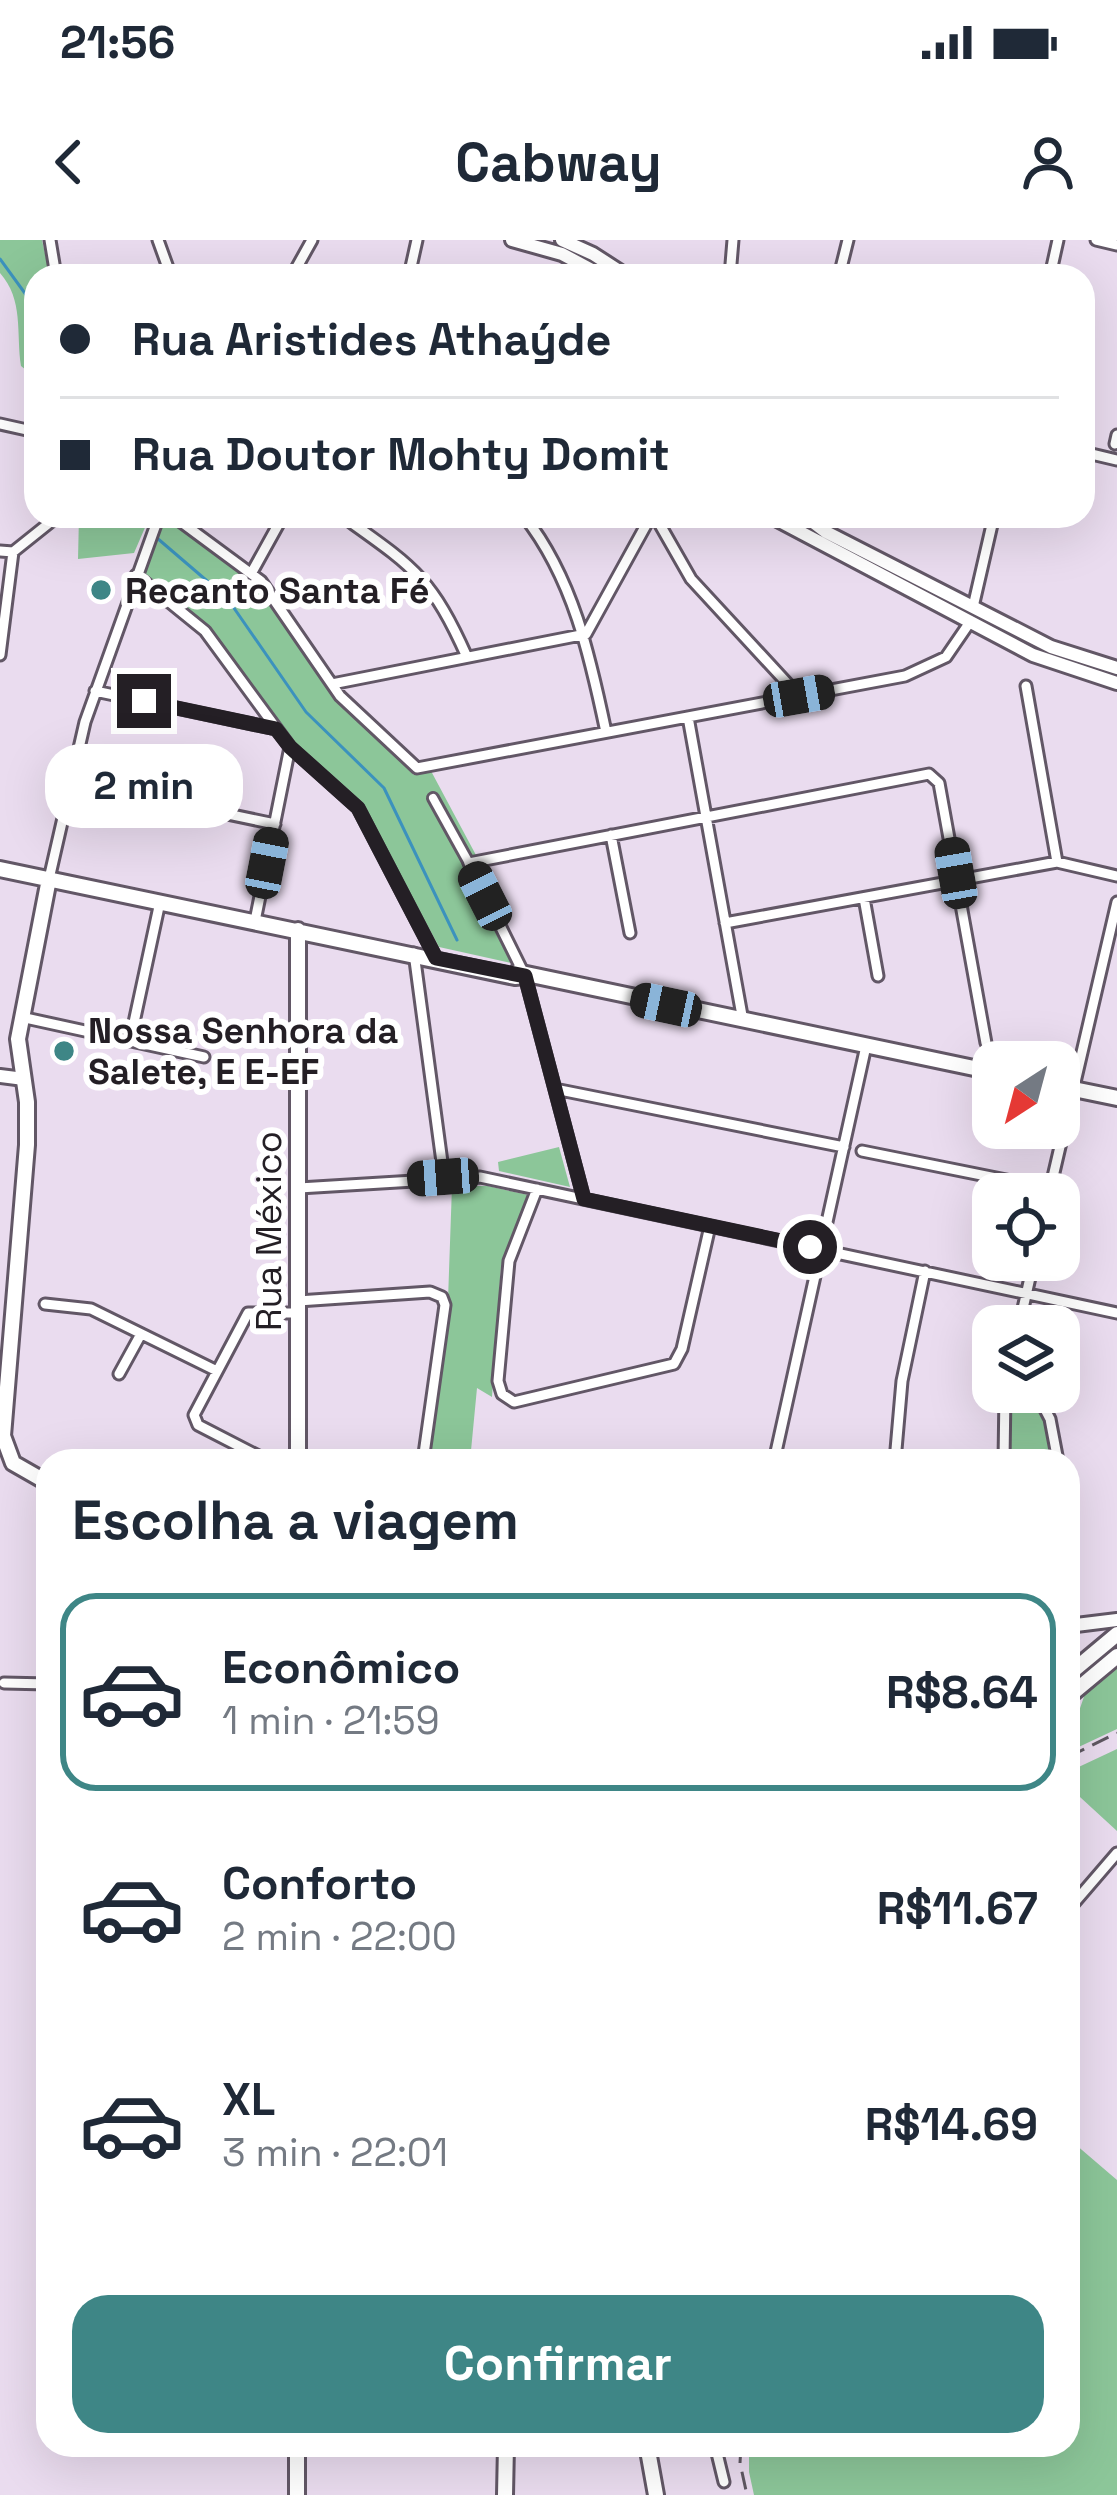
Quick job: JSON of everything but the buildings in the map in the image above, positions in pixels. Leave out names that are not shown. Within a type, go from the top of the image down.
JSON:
[{"type":"main road","points":[[0,869],[972,1068]]},
{"type":"main road","points":[[36,1477],[8,1456],[3,1424],[26,1163],[24,1079],[18,1047],[49,879]]},
{"type":"main road","name":"Rua México","points":[[298,930],[298,1449]]},
{"type":"main road","points":[[1080,1090],[1117,1098]]},
{"type":"main road","points":[[1080,1665],[1117,1634]]},
{"type":"main road","points":[[1080,1686],[1117,1656]]},
{"type":"main road","points":[[1080,1691],[1084,1683]]},
{"type":"main road","points":[[297,2495],[298,2457]]},
{"type":"main road","points":[[505,2495],[506,2457]]},
{"type":"main road","points":[[650,2457],[658,2495]]},
{"type":"main road","points":[[658,2457],[658,2495]]},
{"type":"street","points":[[562,240],[608,264]]},
{"type":"street","points":[[1096,240],[1117,245]]},
{"type":"street","points":[[519,241],[581,264]]},
{"type":"street","points":[[0,551],[13,552],[43,528]]},
{"type":"street","points":[[49,879],[95,691],[154,528]]},
{"type":"street","points":[[190,528],[251,572],[278,602],[357,714],[418,768],[919,672],[955,648],[972,614],[991,528]]},
{"type":"street","points":[[251,572],[276,528]]},
{"type":"street","points":[[357,528],[427,582],[444,605],[466,657]]},
{"type":"street","points":[[532,528],[586,634],[606,732]]},
{"type":"street","points":[[332,684],[586,634],[646,528]]},
{"type":"street","points":[[660,528],[691,579],[799,696]]},
{"type":"street","points":[[795,528],[972,614],[1117,668]]},
{"type":"street","points":[[821,528],[1050,662],[1117,683]]},
{"type":"street","points":[[0,655],[13,552]]},
{"type":"street","points":[[136,574],[205,632],[290,747],[358,808],[436,958]]},
{"type":"street","points":[[1026,686],[1057,862]]},
{"type":"street","points":[[95,691],[276,729]]},
{"type":"street","points":[[688,717],[743,1021]]},
{"type":"street","points":[[256,921],[290,747]]},
{"type":"street","points":[[469,863],[924,774],[934,776],[986,1041]]},
{"type":"street","points":[[70,781],[275,824]]},
{"type":"street","points":[[434,798],[525,976],[584,1199]]},
{"type":"street","points":[[611,836],[630,933]]},
{"type":"street","points":[[725,923],[1057,862],[1117,876]]},
{"type":"street","points":[[864,898],[878,976]]},
{"type":"street","points":[[130,1041],[160,902]]},
{"type":"street","points":[[1079,1041],[1117,902]]},
{"type":"street","points":[[414,953],[443,1177]]},
{"type":"street","points":[[21,1017],[204,1058]]},
{"type":"street","points":[[777,1449],[866,1046]]},
{"type":"street","points":[[0,1076],[24,1079]]},
{"type":"street","points":[[555,1089],[844,1148]]},
{"type":"street","points":[[862,1151],[972,1175]]},
{"type":"street","points":[[298,1187],[480,1177],[1117,1313]]},
{"type":"street","points":[[537,1189],[508,1271],[499,1381],[502,1394],[514,1402],[674,1364],[682,1349],[710,1226]]},
{"type":"street","points":[[896,1449],[902,1382],[925,1271]]},
{"type":"street","points":[[1024,1305],[1029,1281]]},
{"type":"street","points":[[246,1449],[195,1422],[194,1415],[248,1313],[430,1292],[442,1297],[445,1305],[425,1449]]},
{"type":"street","points":[[45,1304],[91,1309],[217,1371]]},
{"type":"street","points":[[119,1374],[141,1334]]},
{"type":"street","points":[[1004,1449],[1005,1413]]},
{"type":"street","points":[[1047,1413],[1056,1449]]},
{"type":"street","points":[[1080,1625],[1117,1620]]},
{"type":"street","points":[[4,1683],[36,1684]]},
{"type":"street","points":[[1080,1896],[1116,1856]]},
{"type":"street","points":[[718,2457],[724,2482]]},
{"type":"green space","points":[[0,240],[42,240],[47,264],[24,264],[24,368],[13,294],[0,273]]},
{"type":"green space","points":[[79,528],[145,528],[134,553],[78,559]]},
{"type":"green space","points":[[161,528],[184,528],[250,576],[325,686],[414,775],[431,771],[477,857],[465,865],[465,872],[511,963],[439,947],[363,806],[290,741],[205,624],[140,573]]},
{"type":"green space","points":[[559,1147],[570,1187],[499,1171],[498,1162]]},
{"type":"green space","points":[[452,1186],[488,1186],[528,1195],[501,1266],[492,1397],[477,1388],[471,1449],[430,1449],[448,1300]]},
{"type":"green space","points":[[1010,1413],[1041,1413],[1050,1449],[1009,1449]]},
{"type":"green space","points":[[1117,1662],[1117,1729],[1080,1746],[1080,1708],[1087,1688]]},
{"type":"green space","points":[[1117,1749],[1117,1831],[1080,1797],[1080,1766]]},
{"type":"green space","points":[[1080,2148],[1117,2180],[1117,2495],[754,2495],[749,2457],[1080,2457]]},
{"type":"waterway","points":[[0,259],[24,292]]},
{"type":"waterway","points":[[157,538],[227,598],[306,712],[384,788],[457,940]]},
{"type":"railway","points":[[1080,1751],[1117,1733]]},
{"type":"railway","points":[[740,2457],[747,2495]]},
{"type":"place","name":"Recanto Santa Fé","points":[[101,590]]},
{"type":"place","name":"Nossa Senhora da Salete, E E-EF","points":[[64,1051]]},
{"type":"route","points":[[144,701],[276,729],[358,808],[436,958],[525,976],[584,1199],[810,1247]]}]
